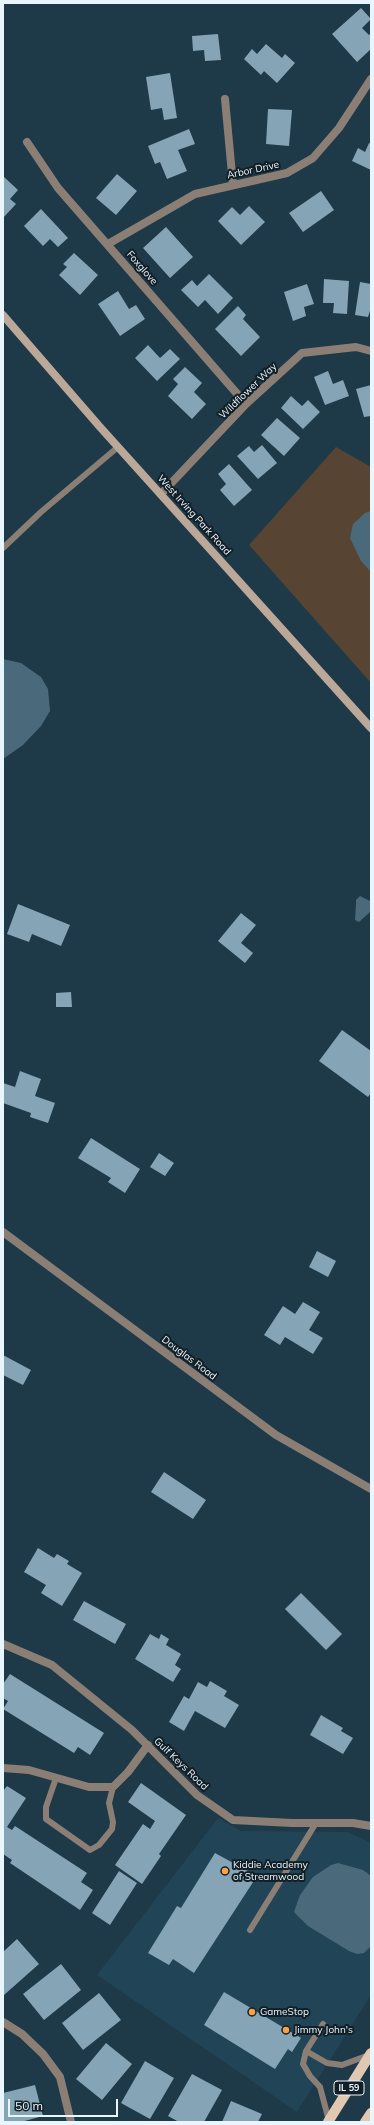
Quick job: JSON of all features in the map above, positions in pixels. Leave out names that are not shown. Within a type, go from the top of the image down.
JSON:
[{"type":"main road","name":"West Irving Park Road","points":[[3,315],[118,447],[371,728]]},
{"type":"main road","name":"IL 59","points":[[328,2122],[371,2054]]},
{"type":"main road","points":[[366,2122],[371,2113]]},
{"type":"street","name":"Arbor Drive","points":[[108,244],[196,194],[288,173],[312,158],[339,128],[371,79]]},
{"type":"street","points":[[225,99],[233,185]]},
{"type":"street","name":"Foxglove","points":[[27,142],[58,188],[246,404]]},
{"type":"street","name":"Wildflower Way","points":[[161,494],[246,404],[302,353],[356,347],[371,351]]},
{"type":"street","name":"Douglas Road","points":[[3,1232],[276,1435],[371,1489]]},
{"type":"street","name":"Gulf Keys Road","points":[[3,1644],[52,1665],[132,1730],[197,1795],[233,1820],[353,1823],[371,1826]]},
{"type":"street","points":[[3,1768],[29,1770],[89,1787],[113,1787],[128,1772],[148,1746]]},
{"type":"street","points":[[3,2022],[22,2034],[43,2054],[60,2077],[71,2122]]},
{"type":"lane","points":[[3,548],[52,503],[118,447]]},
{"type":"lane","points":[[56,1778],[46,1807],[46,1819],[90,1850],[99,1845],[112,1829],[113,1822],[109,1803],[113,1787]]},
{"type":"lane","points":[[250,1930],[316,1823]]},
{"type":"lane","points":[[324,2024],[306,2051],[303,2064],[310,2076],[320,2086],[328,2122]]},
{"type":"lane","points":[[306,2051],[327,2063],[342,2064],[371,2054]]},
{"type":"shaded area","points":[[336,447],[371,467],[371,683],[249,545]]},
{"type":"shaded area","points":[[371,511],[371,572],[361,561],[350,538],[353,524],[365,513]]},
{"type":"shaded area","points":[[3,659],[21,663],[41,677],[48,689],[50,711],[41,726],[23,745],[3,759]]},
{"type":"shaded area","points":[[360,896],[370,901],[371,909],[370,912],[359,922],[355,920],[356,900]]},
{"type":"shaded area","points":[[218,1818],[241,1831],[348,1832],[371,1843],[371,1995],[297,2112],[97,1975]]},
{"type":"shaded area","points":[[338,1863],[363,1870],[371,1876],[371,1946],[364,1953],[357,1954],[349,1951],[308,1926],[294,1912],[300,1895],[313,1877],[331,1865]]},
{"type":"building","points":[[361,8],[371,19],[362,28],[369,35],[371,33],[371,49],[357,62],[332,34]]},
{"type":"building","points":[[218,34],[221,60],[205,61],[204,50],[193,51],[192,36]]},
{"type":"building","points":[[266,44],[282,58],[285,54],[295,63],[277,83],[264,71],[261,75],[244,59],[252,49],[257,54]]},
{"type":"building","points":[[170,73],[177,118],[164,120],[162,108],[151,110],[146,77]]},
{"type":"building","points":[[268,109],[292,110],[289,146],[266,144]]},
{"type":"building","points":[[189,129],[195,144],[178,150],[187,171],[167,179],[160,162],[155,164],[148,146]]},
{"type":"building","points":[[369,143],[371,144],[371,170],[352,161],[358,148],[365,152]]},
{"type":"building","points":[[117,174],[137,191],[116,215],[96,198]]},
{"type":"building","points":[[3,176],[18,190],[10,199],[16,204],[3,218]]},
{"type":"building","points":[[321,191],[334,210],[303,232],[289,213]]},
{"type":"building","points":[[249,206],[265,222],[241,245],[218,221],[232,207],[240,215]]},
{"type":"building","points":[[41,209],[68,238],[58,247],[50,239],[43,246],[24,226]]},
{"type":"building","points":[[166,227],[193,257],[170,278],[143,248]]},
{"type":"building","points":[[74,253],[98,275],[80,295],[59,275],[67,267],[63,264]]},
{"type":"building","points":[[209,274],[233,298],[218,314],[205,300],[198,307],[181,290],[192,280],[197,286]]},
{"type":"building","points":[[324,279],[349,281],[347,314],[333,313],[334,303],[323,303]]},
{"type":"building","points":[[360,282],[371,284],[371,308],[368,317],[355,315]]},
{"type":"building","points":[[307,284],[314,304],[304,307],[306,316],[293,321],[284,292]]},
{"type":"building","points":[[118,291],[129,309],[136,305],[145,319],[120,336],[98,304]]},
{"type":"building","points":[[238,306],[246,315],[243,319],[260,337],[241,356],[215,329]]},
{"type":"building","points":[[148,345],[160,358],[170,349],[180,359],[157,381],[135,358]]},
{"type":"building","points":[[185,367],[202,383],[194,392],[206,404],[192,419],[168,396],[178,384],[173,379]]},
{"type":"building","points":[[328,371],[333,384],[343,380],[349,396],[325,405],[314,377]]},
{"type":"building","points":[[371,385],[371,416],[364,417],[356,389]]},
{"type":"building","points":[[291,396],[302,406],[308,400],[320,412],[303,429],[281,408]]},
{"type":"building","points":[[277,418],[300,438],[284,456],[261,435]]},
{"type":"building","points":[[262,445],[277,463],[258,479],[237,456],[249,446],[254,452]]},
{"type":"building","points":[[229,464],[252,490],[234,506],[220,490],[226,484],[218,474]]},
{"type":"building","points":[[18,904],[70,925],[61,946],[32,934],[29,942],[7,934]]},
{"type":"building","points":[[241,913],[256,925],[241,943],[253,953],[245,963],[218,941]]},
{"type":"building","points":[[71,992],[72,1007],[56,1007],[56,993]]},
{"type":"building","points":[[342,1030],[371,1051],[371,1093],[368,1097],[319,1061]]},
{"type":"building","points":[[20,1071],[41,1079],[35,1096],[55,1103],[48,1123],[30,1117],[31,1113],[3,1103],[3,1083],[15,1087]]},
{"type":"building","points":[[91,1138],[140,1169],[125,1193],[108,1182],[111,1178],[78,1158]]},
{"type":"building","points":[[159,1153],[174,1163],[165,1176],[150,1167]]},
{"type":"building","points":[[317,1251],[336,1261],[328,1277],[309,1267]]},
{"type":"building","points":[[303,1302],[320,1312],[309,1330],[323,1338],[313,1354],[285,1337],[280,1345],[264,1335],[283,1306],[295,1314]]},
{"type":"building","points":[[3,1355],[31,1370],[23,1385],[3,1375]]},
{"type":"building","points":[[164,1472],[206,1500],[193,1519],[151,1492]]},
{"type":"building","points":[[38,1548],[54,1558],[57,1554],[69,1561],[67,1564],[82,1573],[62,1606],[41,1593],[46,1585],[24,1572]]},
{"type":"building","points":[[301,1593],[342,1634],[326,1650],[285,1609]]},
{"type":"building","points":[[84,1601],[126,1624],[115,1644],[73,1620]]},
{"type":"building","points":[[150,1634],[159,1639],[161,1634],[169,1639],[166,1645],[181,1654],[175,1665],[181,1669],[173,1682],[135,1659]]},
{"type":"building","points":[[10,1674],[104,1733],[90,1755],[78,1747],[74,1753],[3,1709],[8,1701],[3,1698],[3,1684]]},
{"type":"building","points":[[210,1681],[227,1691],[224,1696],[239,1705],[225,1728],[195,1711],[184,1731],[169,1722],[184,1696],[189,1699],[198,1682],[207,1687]]},
{"type":"building","points":[[321,1715],[343,1728],[341,1731],[353,1738],[343,1754],[310,1735]]},
{"type":"building","points":[[141,1783],[186,1815],[159,1854],[161,1856],[142,1884],[115,1865],[143,1824],[150,1829],[155,1821],[128,1802]]},
{"type":"building","points":[[7,1786],[26,1798],[7,1827],[12,1830],[15,1826],[87,1873],[81,1882],[93,1890],[80,1910],[10,1863],[12,1860],[3,1854],[3,1791]]},
{"type":"building","points":[[215,1853],[257,1876],[194,1973],[173,1959],[169,1965],[148,1953],[177,1906],[181,1908]]},
{"type":"building","points":[[119,1871],[137,1883],[110,1925],[92,1913]]},
{"type":"building","points":[[17,1939],[39,1964],[4,1995],[3,1952]]},
{"type":"building","points":[[61,1964],[81,1990],[44,2020],[23,1994]]},
{"type":"building","points":[[224,1992],[301,2038],[292,2052],[288,2049],[275,2069],[204,2025]]},
{"type":"building","points":[[99,1993],[121,2020],[83,2050],[62,2023]]},
{"type":"building","points":[[106,2043],[132,2064],[102,2100],[76,2079]]},
{"type":"building","points":[[145,2061],[174,2078],[150,2119],[121,2103]]},
{"type":"building","points":[[192,2074],[222,2090],[204,2122],[179,2122],[168,2116]]},
{"type":"building","points":[[35,2085],[43,2116],[21,2122],[3,2122],[3,2093]]},
{"type":"building","points":[[231,2101],[262,2114],[258,2122],[222,2122]]},
{"type":"place","name":"Kiddie Academy of Streamwood","points":[[225,1871]]},
{"type":"place","name":"GameStop","points":[[252,2012]]},
{"type":"place","name":"Jimmy John's","points":[[286,2030]]}]
